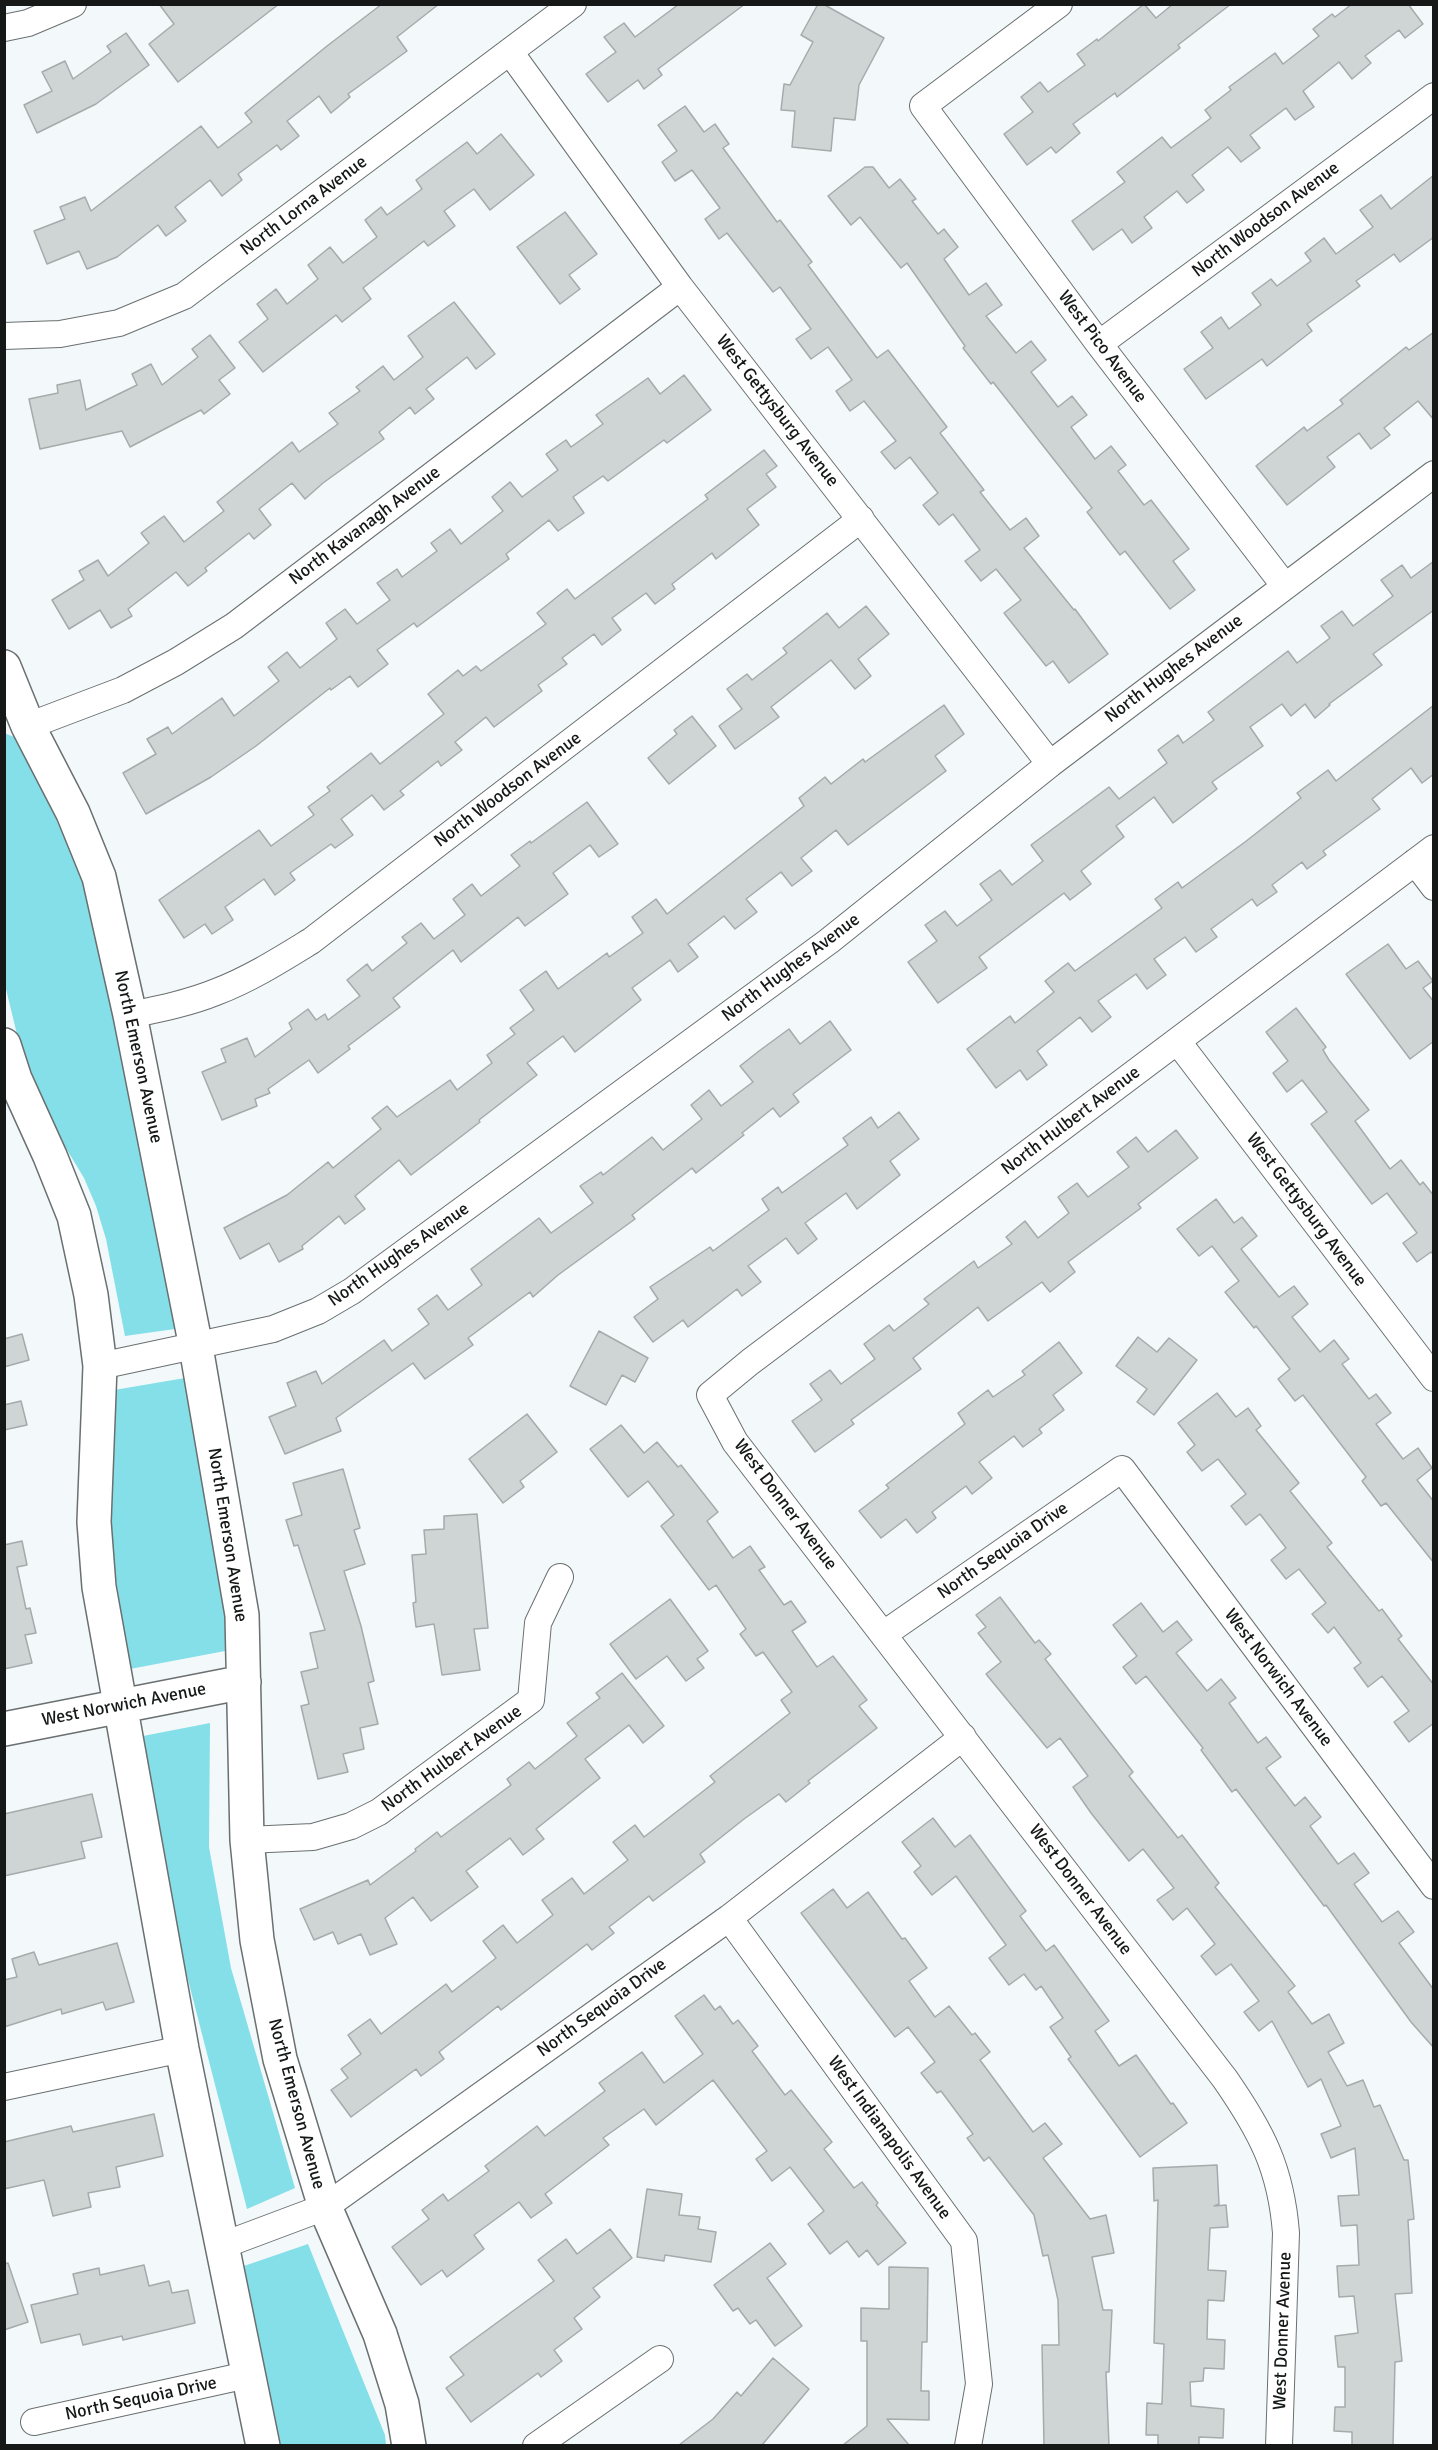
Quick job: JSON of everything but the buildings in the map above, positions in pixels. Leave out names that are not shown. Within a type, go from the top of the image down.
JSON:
[{"type":"street","points":[[4,28],[28,23],[72,4]]},
{"type":"street","name":"North Lorna Avenue","points":[[4,336],[60,334],[119,323],[184,296],[573,4]]},
{"type":"street","name":"West Pico Avenue","points":[[1059,4],[923,106],[1099,344],[1284,585]]},
{"type":"street","name":"West Gettysburg Avenue","points":[[510,52],[680,287],[1050,764]]},
{"type":"street","name":"North Woodson Avenue","points":[[1099,344],[1434,96]]},
{"type":"street","name":"North Kavanagh Avenue","points":[[16,720],[123,690],[176,662],[234,626],[680,287]]},
{"type":"street","name":"North Hughes Avenue","points":[[99,1366],[273,1329],[318,1311],[352,1291],[829,941],[1050,764],[1284,585],[1434,474]]},
{"type":"street","name":"North Woodson Avenue","points":[[130,1015],[169,1007],[215,993],[263,970],[310,941],[861,519]]},
{"type":"street","name":"North Emerson Avenue","points":[[4,667],[16,720],[73,813],[99,877],[130,1015],[196,1347],[242,1615],[247,1840],[257,1940],[280,2059],[325,2207],[380,2334],[402,2404],[409,2445]]},
{"type":"street","points":[[1424,855],[1434,886]]},
{"type":"street","name":"North Hulbert Avenue","points":[[710,1395],[759,1355],[1424,855]]},
{"type":"street","name":"West Gettysburg Avenue","points":[[1178,1042],[1434,1378]]},
{"type":"street","points":[[4,1045],[15,1079],[74,1216],[91,1294],[99,1366],[94,1522],[99,1587],[182,2049],[263,2445]]},
{"type":"street","name":"West Donner Avenue","points":[[710,1395],[735,1442],[1225,2079],[1269,2152],[1284,2206],[1286,2233],[1279,2445]]},
{"type":"street","name":"West Norwich Avenue","points":[[1122,1469],[1434,1886]]},
{"type":"street","name":"North Sequoia Drive","points":[[884,1634],[1122,1469]]},
{"type":"street","name":"North Hulbert Avenue","points":[[247,1840],[313,1837],[360,1822],[379,1812],[531,1700],[538,1623],[560,1578]]},
{"type":"street","name":"West Norwich Avenue","points":[[4,1729],[244,1682]]},
{"type":"street","name":"North Sequoia Drive","points":[[221,2246],[325,2207],[729,1918],[963,1737]]},
{"type":"street","name":"West Indianapolis Avenue","points":[[729,1918],[964,2241],[979,2384],[968,2445]]},
{"type":"street","points":[[4,2087],[182,2049]]},
{"type":"street","points":[[536,2445],[660,2359]]},
{"type":"street","name":"North Sequoia Drive","points":[[34,2422],[247,2375]]},
{"type":"shaded area","points":[[4,733],[17,738],[28,759],[67,844],[93,910],[175,1329],[125,1336],[106,1239],[96,1206],[84,1178],[58,1135],[22,1055],[5,985]]},
{"type":"shaded area","points":[[185,1378],[225,1599],[225,1651],[130,1669],[109,1536],[114,1390]]},
{"type":"shaded area","points":[[210,1723],[209,1847],[231,1968],[295,2188],[247,2209],[176,1933],[143,1736]]},
{"type":"shaded area","points":[[308,2244],[385,2435],[386,2445],[281,2445],[241,2267]]}]
